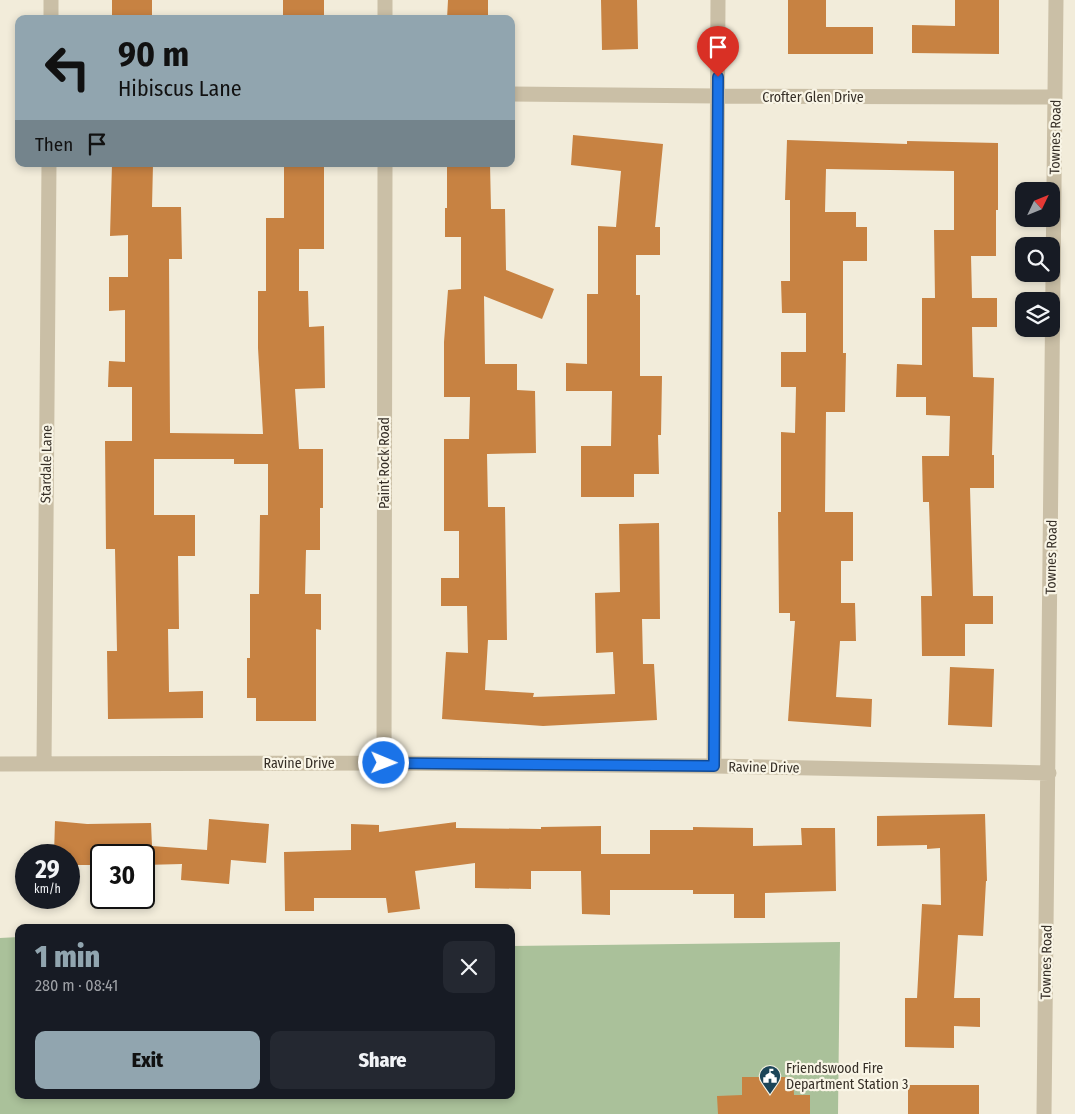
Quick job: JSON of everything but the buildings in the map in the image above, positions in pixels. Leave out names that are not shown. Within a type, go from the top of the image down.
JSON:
[{"type":"street","points":[[51,0],[51,15]]},
{"type":"street","points":[[385,0],[385,15]]},
{"type":"street","points":[[714,766],[718,0]]},
{"type":"street","name":"Townes Road","points":[[1044,1114],[1056,0]]},
{"type":"street","name":"Crofter Glen Drive","points":[[515,94],[1055,97]]},
{"type":"street","name":"Stardale Lane","points":[[44,764],[49,167]]},
{"type":"street","name":"Paint Rock Road","points":[[384,763],[385,167]]},
{"type":"street","name":"Ravine Drive","points":[[0,764],[384,763],[714,766],[1049,773]]},
{"type":"green space","points":[[15,937],[15,1099],[515,1099],[515,946],[840,942],[838,1114],[0,1114],[0,938]]},
{"type":"place","name":"Friendswood Fire Department Station 3","points":[[770,1095]]},
{"type":"route","points":[[384,763],[714,766],[718,77]]}]
